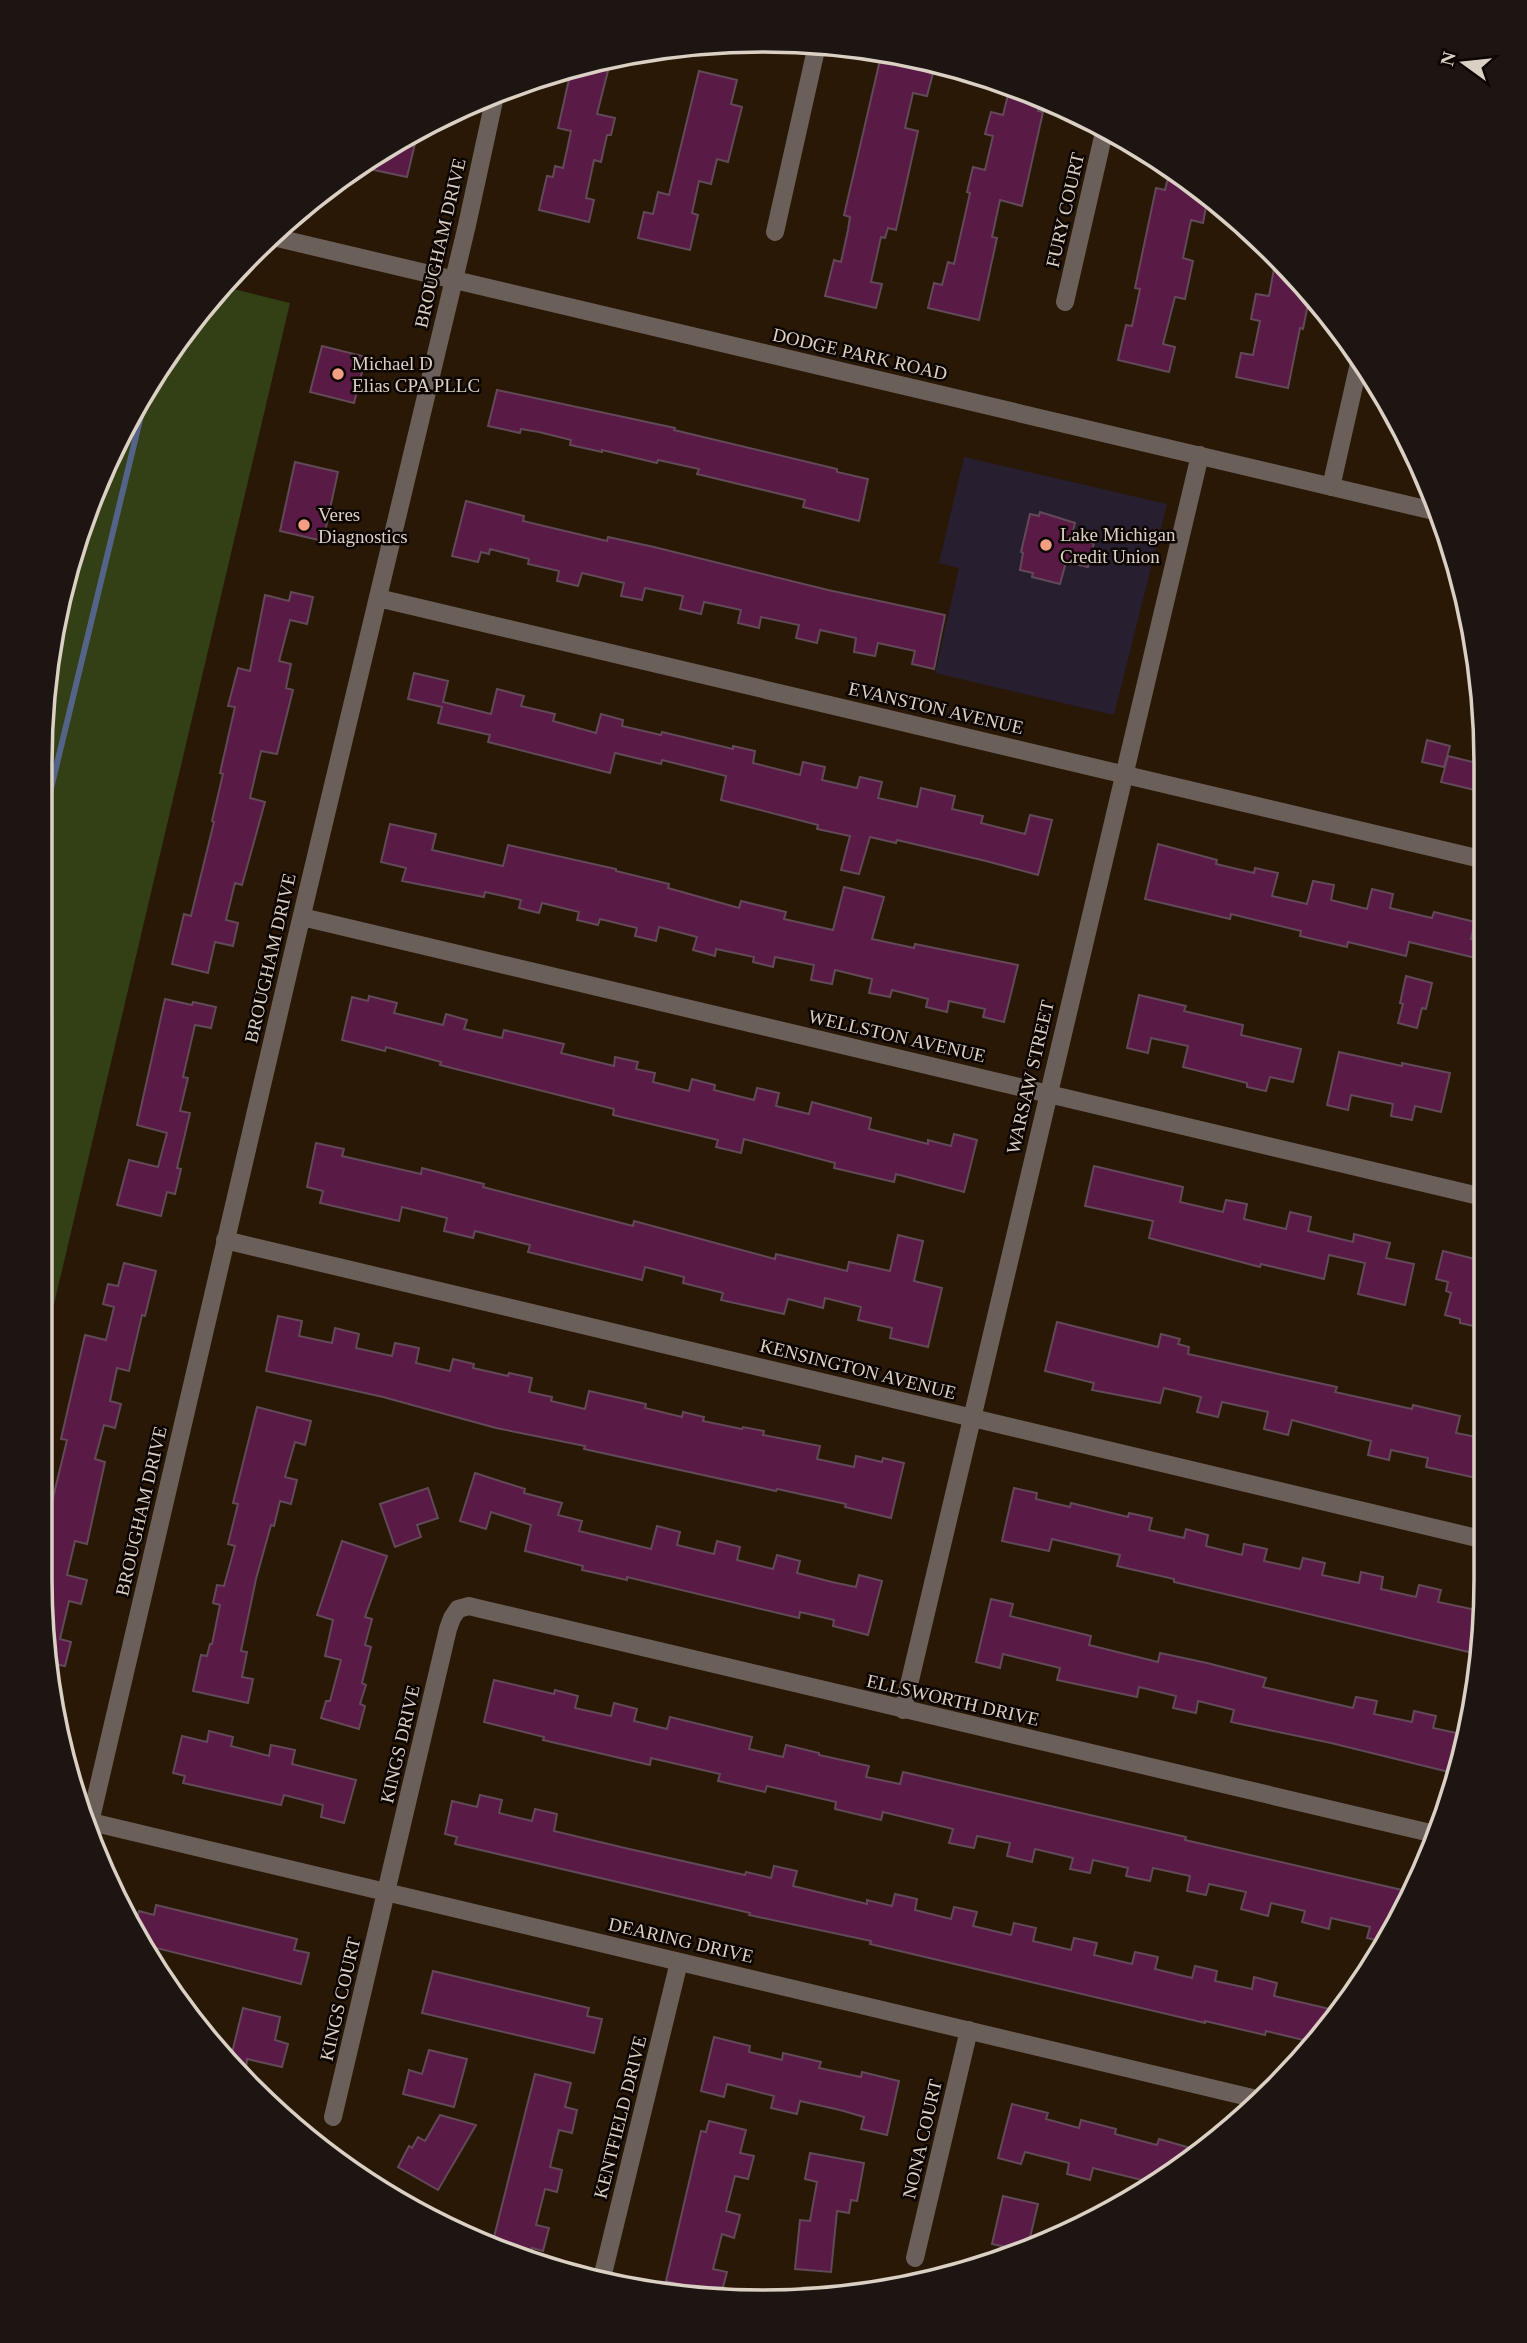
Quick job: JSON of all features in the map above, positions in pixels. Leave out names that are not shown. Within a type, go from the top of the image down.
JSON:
[{"type":"street","points":[[775,232],[815,55]]},
{"type":"street","name":"BROUGHAM DRIVE","points":[[92,1813],[493,106]]},
{"type":"street","name":"FURY COURT","points":[[1065,302],[1102,139]]},
{"type":"street","name":"DODGE PARK ROAD","points":[[284,240],[1427,509]]},
{"type":"street","points":[[1331,487],[1357,372]]},
{"type":"street","name":"WARSAW STREET","points":[[902,1710],[1200,455]]},
{"type":"street","name":"EVANSTON AVENUE","points":[[378,598],[1474,857]]},
{"type":"street","name":"WELLSTON AVENUE","points":[[302,916],[1474,1195]]},
{"type":"street","name":"KENSINGTON AVENUE","points":[[225,1240],[1474,1537]]},
{"type":"street","name":"ELLSWORTH DRIVE","points":[[458,1609],[469,1606],[1428,1832]]},
{"type":"street","name":"KINGS DRIVE","points":[[387,1892],[448,1629],[458,1609]]},
{"type":"street","name":"DEARING DRIVE","points":[[98,1828],[387,1892],[1249,2098]]},
{"type":"street","name":"KINGS COURT","points":[[333,2117],[387,1892]]},
{"type":"street","name":"KENTFIELD DRIVE","points":[[603,2272],[679,1962]]},
{"type":"street","name":"NONA COURT","points":[[915,2258],[969,2030]]},
{"type":"shaded area","points":[[964,457],[1167,504],[1114,715],[935,673],[959,568],[939,563]]},
{"type":"green space","points":[[234,289],[290,303],[52,1313],[52,764],[54,717],[66,625],[90,535],[107,491],[126,449],[172,368]]},
{"type":"building","points":[[879,63],[933,73],[927,96],[913,93],[905,128],[918,131],[896,230],[888,228],[885,238],[881,237],[871,282],[882,284],[876,308],[825,296],[834,260],[841,262],[850,217],[844,215]]},
{"type":"building","points":[[608,70],[597,114],[615,118],[611,135],[607,135],[601,162],[594,160],[586,198],[594,200],[589,222],[539,210],[547,176],[553,177],[555,166],[563,168],[571,131],[558,128],[569,80]]},
{"type":"building","points":[[699,71],[737,80],[731,104],[742,107],[728,162],[717,159],[711,184],[699,181],[692,213],[698,215],[690,250],[638,238],[644,212],[653,214],[658,192],[669,195]]},
{"type":"building","points":[[1008,96],[1043,112],[1022,206],[1000,200],[992,237],[997,238],[979,320],[928,308],[934,283],[942,285],[948,262],[954,264],[973,167],[985,170],[993,136],[985,134],[991,112],[1003,115]]},
{"type":"building","points":[[415,144],[407,177],[372,170]]},
{"type":"building","points":[[1168,178],[1206,207],[1203,223],[1191,220],[1183,258],[1193,261],[1185,299],[1175,297],[1163,344],[1175,347],[1169,372],[1118,360],[1126,325],[1132,326],[1140,289],[1135,288],[1156,188],[1165,190]]},
{"type":"building","points":[[1274,269],[1308,306],[1303,329],[1300,328],[1288,388],[1236,377],[1241,353],[1253,355],[1260,321],[1251,319],[1256,294],[1269,296]]},
{"type":"building","name":"Michael D Elias CPA PLLC","points":[[322,346],[366,357],[354,403],[310,392]]},
{"type":"building","points":[[497,390],[675,428],[674,430],[837,469],[837,472],[868,479],[859,521],[803,507],[805,500],[697,474],[699,469],[570,445],[571,440],[539,432],[521,429],[520,433],[488,426]]},
{"type":"building","points":[[295,462],[338,472],[323,541],[280,531]]},
{"type":"building","points":[[466,501],[524,516],[523,521],[607,541],[608,537],[654,547],[828,590],[945,615],[934,669],[912,664],[915,651],[878,643],[875,656],[854,652],[856,638],[820,630],[817,643],[796,638],[799,625],[761,617],[759,628],[738,623],[741,610],[704,602],[701,614],[680,609],[683,596],[645,588],[642,600],[621,596],[624,583],[582,573],[578,586],[557,581],[559,571],[528,564],[529,559],[490,549],[489,554],[481,552],[478,562],[452,556]]},
{"type":"building","name":"Lake Michigan Credit Union","points":[[1040,512],[1075,523],[1071,538],[1094,543],[1088,567],[1066,562],[1060,584],[1032,577],[1033,573],[1020,570],[1021,552],[1030,514],[1039,516]]},
{"type":"building","points":[[291,592],[313,597],[307,624],[290,620],[279,661],[291,664],[286,688],[293,690],[277,754],[261,751],[250,798],[265,802],[242,885],[235,883],[226,920],[238,923],[233,946],[215,942],[208,973],[172,964],[184,914],[191,916],[214,822],[212,821],[223,774],[220,773],[235,707],[228,706],[238,668],[250,671],[265,595],[289,601]]},
{"type":"building","points":[[414,673],[448,681],[443,702],[491,714],[497,689],[524,696],[521,706],[555,714],[553,721],[596,733],[601,714],[623,720],[622,726],[755,751],[753,763],[800,775],[803,762],[825,767],[822,780],[857,788],[860,777],[882,782],[878,798],[917,807],[921,788],[955,796],[952,809],[983,816],[981,823],[1025,834],[1030,815],[1052,820],[1038,875],[897,840],[896,843],[870,837],[859,874],[841,870],[850,836],[817,829],[818,825],[721,800],[726,776],[662,760],[661,764],[615,753],[610,773],[488,742],[490,735],[438,723],[442,707],[408,699]]},
{"type":"building","points":[[1427,740],[1450,746],[1444,767],[1422,762]]},
{"type":"building","points":[[1448,756],[1474,762],[1474,790],[1441,782]]},
{"type":"building","points":[[390,824],[436,834],[432,850],[503,866],[508,845],[616,869],[669,884],[668,888],[739,908],[741,901],[786,912],[784,919],[833,930],[844,887],[884,897],[872,939],[914,948],[915,944],[1018,965],[1004,1022],[983,1017],[985,1009],[949,1001],[947,1012],[926,1007],[928,999],[892,990],[890,997],[869,993],[872,979],[835,970],[832,984],[811,980],[814,965],[775,957],[773,967],[753,962],[754,957],[716,949],[715,956],[693,950],[697,937],[659,927],[656,941],[635,936],[637,928],[600,919],[598,925],[577,920],[579,912],[542,903],[539,913],[519,908],[521,900],[485,892],[484,897],[402,881],[406,868],[381,862]]},
{"type":"building","points":[[1158,844],[1217,860],[1216,864],[1254,873],[1255,868],[1278,873],[1272,896],[1307,904],[1313,881],[1334,885],[1331,900],[1367,909],[1372,889],[1393,894],[1390,908],[1432,918],[1434,912],[1474,922],[1471,939],[1474,940],[1474,958],[1409,942],[1406,956],[1348,942],[1347,947],[1300,936],[1301,931],[1231,914],[1230,919],[1145,899]]},
{"type":"building","points":[[1406,976],[1432,983],[1426,1009],[1422,1008],[1417,1028],[1398,1023]]},
{"type":"building","points":[[1139,995],[1186,1006],[1184,1011],[1243,1025],[1241,1035],[1301,1049],[1293,1082],[1270,1077],[1266,1091],[1247,1087],[1247,1083],[1183,1067],[1188,1046],[1151,1038],[1148,1053],[1127,1048]]},
{"type":"building","points":[[369,996],[397,1003],[394,1013],[443,1025],[446,1014],[467,1020],[464,1029],[502,1038],[504,1030],[564,1044],[561,1053],[614,1066],[615,1057],[638,1062],[636,1069],[655,1073],[653,1082],[689,1091],[692,1079],[715,1085],[714,1090],[754,1100],[757,1088],[779,1093],[776,1106],[809,1114],[812,1102],[871,1118],[869,1129],[928,1144],[928,1140],[951,1146],[954,1134],[977,1140],[964,1192],[896,1174],[894,1182],[834,1168],[835,1163],[744,1139],[741,1153],[716,1147],[718,1140],[613,1115],[614,1109],[440,1065],[441,1062],[386,1047],[385,1051],[342,1040],[352,997],[368,1001]]},
{"type":"building","points":[[165,999],[216,1007],[211,1028],[195,1025],[183,1077],[188,1078],[180,1111],[190,1113],[177,1168],[181,1169],[175,1194],[167,1192],[161,1216],[117,1205],[129,1160],[158,1167],[167,1133],[137,1125]]},
{"type":"building","points":[[1339,1052],[1450,1073],[1441,1112],[1415,1106],[1412,1120],[1391,1116],[1393,1104],[1351,1095],[1348,1110],[1327,1105]]},
{"type":"building","points":[[316,1143],[344,1149],[342,1156],[421,1174],[422,1168],[484,1184],[483,1187],[633,1226],[634,1221],[775,1259],[776,1254],[847,1271],[849,1262],[890,1271],[898,1235],[923,1241],[914,1281],[942,1288],[928,1347],[890,1338],[892,1328],[858,1320],[861,1307],[825,1298],[823,1308],[788,1299],[784,1314],[721,1300],[723,1293],[683,1283],[684,1277],[645,1267],[642,1280],[528,1252],[530,1245],[475,1231],[473,1238],[444,1231],[447,1218],[402,1207],[399,1221],[320,1203],[323,1191],[307,1187]]},
{"type":"building","points":[[1094,1166],[1183,1187],[1180,1202],[1223,1212],[1226,1200],[1247,1204],[1244,1219],[1286,1229],[1290,1212],[1311,1217],[1308,1231],[1353,1242],[1354,1234],[1390,1243],[1386,1258],[1414,1264],[1405,1305],[1358,1294],[1365,1263],[1329,1255],[1324,1279],[1261,1264],[1260,1267],[1149,1238],[1153,1221],[1085,1206]]},
{"type":"building","points":[[1443,1251],[1474,1259],[1474,1326],[1445,1315],[1451,1293],[1446,1291],[1448,1282],[1436,1279]]},
{"type":"building","points":[[124,1263],[156,1271],[129,1371],[117,1368],[110,1401],[121,1404],[115,1428],[104,1425],[95,1459],[105,1462],[87,1544],[75,1541],[67,1575],[87,1580],[81,1604],[69,1601],[60,1639],[71,1642],[65,1666],[58,1665],[54,1626],[52,1502],[67,1440],[61,1439],[85,1335],[106,1340],[114,1307],[103,1304],[108,1284],[118,1286]]},
{"type":"building","points":[[278,1316],[302,1321],[299,1336],[332,1343],[335,1328],[359,1334],[356,1348],[392,1356],[395,1343],[419,1348],[416,1363],[450,1371],[453,1359],[474,1364],[473,1368],[532,1378],[529,1392],[552,1397],[551,1401],[585,1409],[589,1391],[646,1404],[645,1408],[682,1417],[683,1412],[704,1417],[703,1421],[764,1431],[763,1435],[820,1446],[817,1459],[854,1467],[856,1456],[882,1462],[883,1458],[904,1463],[891,1518],[845,1507],[846,1504],[584,1449],[585,1446],[496,1428],[383,1397],[266,1371]]},
{"type":"building","points":[[1057,1322],[1158,1347],[1161,1334],[1180,1339],[1178,1344],[1189,1347],[1188,1354],[1337,1387],[1335,1392],[1412,1409],[1413,1405],[1460,1416],[1456,1433],[1474,1436],[1474,1477],[1426,1467],[1428,1458],[1391,1450],[1389,1460],[1368,1455],[1371,1441],[1292,1420],[1288,1435],[1264,1429],[1268,1412],[1222,1402],[1218,1417],[1197,1412],[1201,1397],[1164,1388],[1160,1403],[1092,1390],[1094,1383],[1045,1371]]},
{"type":"building","points":[[257,1407],[311,1421],[305,1445],[295,1442],[285,1477],[297,1480],[291,1504],[280,1501],[256,1579],[241,1651],[247,1652],[242,1677],[253,1679],[248,1703],[193,1691],[201,1655],[207,1656],[212,1644],[220,1605],[213,1603],[217,1585],[224,1586],[235,1546],[228,1544],[238,1504],[233,1503]]},
{"type":"building","points":[[475,1473],[525,1489],[524,1493],[562,1503],[558,1515],[582,1521],[579,1531],[651,1549],[657,1526],[680,1532],[677,1545],[714,1554],[717,1541],[740,1547],[737,1560],[773,1569],[777,1555],[800,1561],[797,1573],[832,1582],[856,1587],[859,1575],[882,1581],[868,1635],[833,1626],[834,1620],[800,1612],[799,1618],[627,1577],[627,1580],[582,1570],[583,1566],[525,1551],[531,1525],[491,1512],[486,1529],[460,1521]]},
{"type":"building","points":[[428,1488],[438,1518],[417,1525],[421,1537],[395,1547],[380,1504]]},
{"type":"building","points":[[1014,1488],[1037,1493],[1036,1499],[1070,1507],[1071,1503],[1128,1517],[1129,1513],[1152,1518],[1149,1530],[1184,1538],[1186,1529],[1208,1535],[1206,1546],[1242,1555],[1244,1544],[1267,1549],[1264,1561],[1300,1569],[1303,1558],[1325,1563],[1322,1575],[1359,1583],[1361,1572],[1383,1577],[1381,1589],[1416,1597],[1419,1585],[1441,1590],[1438,1602],[1473,1609],[1470,1652],[1174,1582],[1174,1579],[1117,1566],[1120,1555],[1052,1539],[1049,1551],[1002,1541]]},
{"type":"building","points":[[342,1541],[387,1556],[365,1617],[372,1619],[365,1645],[371,1647],[362,1683],[366,1685],[360,1704],[365,1706],[359,1729],[321,1718],[326,1701],[330,1701],[341,1660],[325,1656],[333,1620],[317,1615]]},
{"type":"building","points":[[991,1599],[1013,1604],[1010,1616],[1091,1636],[1089,1645],[1158,1662],[1160,1653],[1207,1663],[1266,1678],[1263,1687],[1353,1708],[1356,1697],[1377,1701],[1374,1714],[1412,1722],[1414,1711],[1436,1716],[1433,1728],[1457,1733],[1448,1772],[1231,1722],[1234,1710],[1198,1701],[1196,1713],[1173,1708],[1176,1696],[1139,1687],[1137,1697],[1057,1680],[1060,1668],[1003,1654],[1000,1668],[976,1662]]},
{"type":"building","points":[[494,1680],[554,1694],[555,1690],[578,1696],[575,1708],[611,1716],[614,1703],[637,1709],[634,1721],[667,1729],[670,1717],[752,1737],[749,1749],[783,1757],[786,1745],[869,1766],[866,1777],[900,1784],[903,1772],[1403,1890],[1376,1940],[1367,1938],[1370,1927],[1331,1918],[1329,1929],[1302,1922],[1305,1911],[1271,1903],[1268,1916],[1241,1909],[1246,1892],[1209,1884],[1206,1895],[1187,1891],[1190,1876],[1153,1868],[1150,1881],[1126,1876],[1128,1868],[1093,1860],[1090,1873],[1070,1869],[1073,1858],[1035,1849],[1032,1862],[1007,1856],[1010,1843],[977,1836],[974,1848],[949,1843],[953,1829],[883,1812],[881,1820],[835,1809],[836,1802],[767,1786],[765,1792],[718,1781],[720,1774],[651,1758],[650,1765],[543,1740],[544,1737],[484,1722]]},
{"type":"building","points":[[209,1731],[233,1737],[231,1746],[269,1756],[271,1745],[295,1750],[292,1764],[356,1780],[344,1823],[321,1817],[323,1805],[284,1795],[281,1805],[183,1783],[185,1776],[173,1773],[182,1736],[207,1742]]},
{"type":"building","points":[[480,1795],[502,1800],[499,1813],[532,1821],[535,1809],[557,1814],[554,1831],[745,1875],[746,1872],[771,1878],[774,1866],[797,1871],[793,1886],[867,1904],[867,1900],[892,1906],[895,1894],[917,1899],[915,1910],[951,1919],[954,1907],[977,1912],[973,1926],[1011,1935],[1014,1923],[1036,1928],[1033,1941],[1071,1950],[1074,1938],[1097,1943],[1094,1955],[1132,1964],[1135,1952],[1158,1957],[1155,1969],[1192,1978],[1195,1966],[1217,1971],[1215,1981],[1252,1989],[1254,1977],[1277,1983],[1274,1996],[1330,2009],[1304,2040],[1266,2031],[1265,2035],[455,1844],[457,1837],[445,1834],[452,1801],[477,1807]]},
{"type":"building","points":[[156,1905],[297,1939],[294,1950],[309,1953],[301,1984],[156,1948],[138,1916],[139,1911],[154,1915]]},
{"type":"building","points":[[433,1971],[589,2008],[587,2016],[602,2019],[594,2053],[422,2013]]},
{"type":"building","points":[[243,2008],[280,2017],[275,2040],[288,2044],[282,2067],[247,2059],[246,2066],[232,2052]]},
{"type":"building","points":[[714,2037],[750,2046],[749,2052],[782,2060],[783,2053],[821,2062],[819,2068],[861,2077],[862,2072],[899,2081],[887,2135],[861,2129],[864,2117],[840,2110],[800,2101],[797,2114],[771,2108],[774,2096],[727,2084],[724,2097],[701,2091]]},
{"type":"building","points":[[429,2050],[467,2059],[454,2107],[403,2094],[409,2070],[422,2074]]},
{"type":"building","points":[[535,2074],[571,2083],[565,2107],[577,2110],[572,2133],[559,2130],[550,2167],[562,2170],[557,2192],[545,2189],[536,2225],[549,2228],[543,2251],[532,2248],[531,2252],[494,2237]]},
{"type":"building","points":[[1012,2104],[1048,2113],[1046,2119],[1079,2128],[1081,2120],[1116,2129],[1115,2134],[1157,2145],[1159,2139],[1191,2148],[1143,2180],[1093,2168],[1090,2180],[1067,2174],[1069,2163],[1025,2152],[1021,2164],[998,2158]]},
{"type":"building","points":[[440,2115],[476,2125],[438,2190],[398,2167],[409,2146],[412,2148],[418,2137],[425,2141]]},
{"type":"building","points":[[709,2121],[746,2130],[740,2153],[754,2156],[748,2179],[735,2176],[726,2211],[740,2215],[734,2238],[722,2234],[713,2269],[727,2272],[723,2289],[666,2281],[701,2131],[706,2132]]},
{"type":"building","points":[[810,2153],[864,2163],[857,2201],[851,2200],[849,2213],[837,2211],[831,2272],[795,2269],[800,2220],[810,2221],[817,2182],[805,2179]]},
{"type":"building","points":[[1003,2196],[1038,2204],[1030,2238],[1007,2247],[992,2244]]},
{"type":"waterway","points":[[52,784],[139,426]]},
{"type":"place","name":"Michael D Elias CPA PLLC","points":[[338,374]]},
{"type":"place","name":"Veres Diagnostics","points":[[304,525]]},
{"type":"place","name":"Lake Michigan Credit Union","points":[[1046,545]]}]
